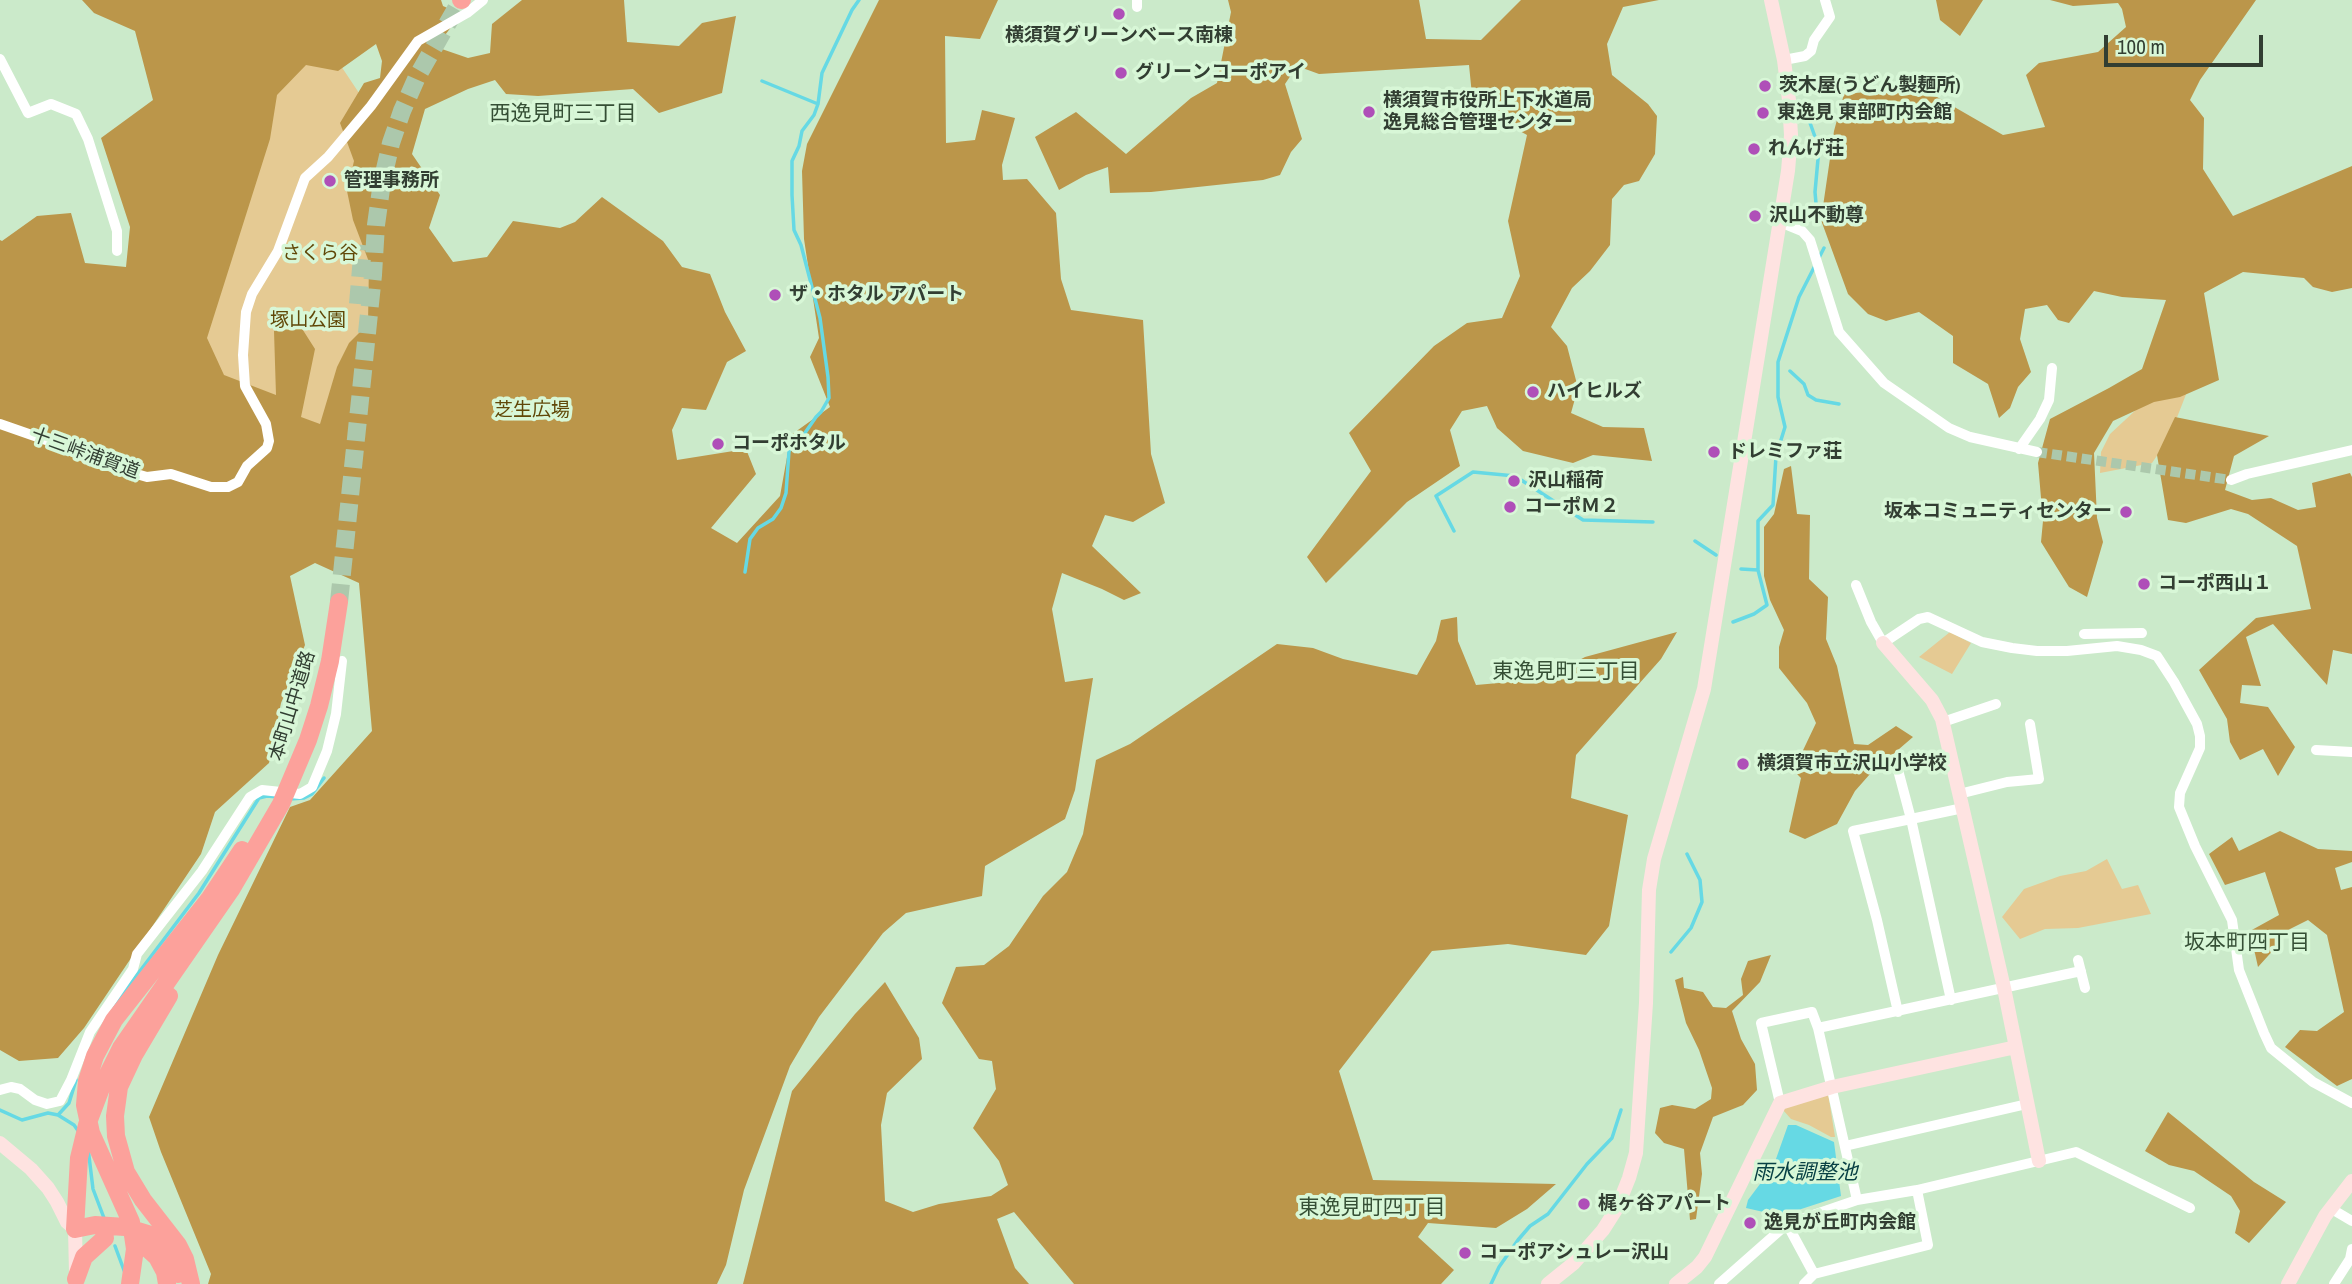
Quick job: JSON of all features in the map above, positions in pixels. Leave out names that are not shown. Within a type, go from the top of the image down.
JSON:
[{"type":"highway","name":"本町山中道路","points":[[240,869],[253,855],[293,769],[313,704],[337,601]]},
{"type":"highway","points":[[71,1226],[78,1146],[84,1121],[121,1048],[240,869],[293,769]]},
{"type":"highway","points":[[130,1284],[135,1249],[131,1222],[91,1133],[85,1092],[90,1069],[114,1020],[210,898],[240,869]]},
{"type":"highway","points":[[191,1284],[185,1259],[178,1245],[139,1194],[126,1172],[119,1152],[115,1116],[119,1087],[134,1055],[230,904],[240,869]]},
{"type":"highway","points":[[71,1226],[95,1237],[126,1239],[144,1245],[157,1257],[165,1272],[167,1284]]},
{"type":"highway","points":[[71,1226],[125,1227],[148,1234],[171,1257],[180,1284]]},
{"type":"highway","points":[[73,1282],[84,1257],[105,1238]]},
{"type":"street","name":"十三峠浦賀道","points":[[0,424],[113,468],[151,477],[171,474],[211,487],[228,487],[238,482],[247,466],[267,448],[269,441],[266,424],[246,386],[243,355],[246,312],[252,294],[278,251],[305,178],[328,157],[371,106],[418,41],[467,13],[483,0]]},
{"type":"street","points":[[1548,1284],[1574,1264],[1603,1230],[1617,1208],[1636,1153],[1646,1003],[1649,890],[1654,859],[1704,689],[1788,171],[1790,100],[1771,0]]},
{"type":"street","points":[[1784,60],[1805,56],[1811,51],[1814,40],[1830,17],[1825,0]]},
{"type":"street","points":[[0,59],[28,113],[51,104],[76,114],[88,139],[117,231],[117,251]]},
{"type":"street","points":[[1780,222],[1802,231],[1810,240],[1839,332],[1885,383],[1949,428],[1970,437],[2037,452]]},
{"type":"street","points":[[2018,449],[2040,419],[2049,400],[2052,368]]},
{"type":"street","points":[[2231,480],[2352,450]]},
{"type":"street","points":[[1856,586],[1883,643],[1932,700],[1943,722],[2004,988],[2039,1161]]},
{"type":"street","points":[[1883,643],[1919,619],[1928,617],[1982,642],[2012,648],[2067,651],[2117,646],[2157,656],[2197,724],[2200,748],[2180,793],[2179,807],[2232,920],[2239,970],[2264,1032],[2271,1048],[2313,1082],[2352,1103]]},
{"type":"street","points":[[2084,634],[2142,633]]},
{"type":"street","points":[[0,1090],[11,1087],[20,1089],[35,1100],[47,1104],[60,1101],[90,1032],[133,969],[137,954],[202,871],[250,797],[262,790],[300,794],[312,787],[327,751],[336,714],[342,661]]},
{"type":"street","points":[[1943,722],[1996,704]]},
{"type":"street","points":[[1898,1012],[1853,831],[1911,819],[2007,782],[2039,779],[2030,724]]},
{"type":"street","points":[[2316,750],[2352,752]]},
{"type":"street","points":[[1898,770],[1951,1000]]},
{"type":"street","points":[[2078,960],[2085,988]]},
{"type":"street","points":[[1818,1028],[2081,971]]},
{"type":"street","points":[[1676,1284],[1705,1257],[1780,1103],[1761,1023],[1812,1012],[1818,1028],[1857,1200]]},
{"type":"street","points":[[1780,1103],[1832,1087],[2016,1047]]},
{"type":"street","points":[[1845,1146],[2027,1104]]},
{"type":"street","points":[[0,1143],[31,1169],[48,1188],[71,1226],[73,1282]]},
{"type":"street","points":[[1719,1284],[1787,1224],[1857,1200],[1917,1190],[2076,1153],[2190,1208]]},
{"type":"street","points":[[2288,1284],[2330,1208],[2352,1181]]},
{"type":"street","points":[[1804,1284],[1814,1274],[1928,1245],[1917,1190]]},
{"type":"street","points":[[2330,1208],[2352,1221]]},
{"type":"street","points":[[1787,1224],[1814,1274]]},
{"type":"street","points":[[2334,1284],[2350,1259],[2352,1249]]},
{"type":"green space","name":"芝生広場","points":[[82,0],[441,0],[443,6],[461,14],[436,47],[468,58],[490,53],[492,24],[522,0],[624,0],[627,42],[679,46],[702,23],[736,16],[722,93],[659,113],[633,89],[538,96],[506,94],[495,80],[425,109],[412,154],[440,195],[429,228],[453,262],[487,257],[513,221],[560,228],[575,222],[602,197],[663,241],[682,267],[710,274],[725,312],[746,351],[727,362],[706,410],[682,408],[672,430],[677,460],[746,449],[756,474],[711,528],[737,543],[780,496],[791,435],[830,407],[810,357],[819,338],[804,239],[802,171],[807,144],[879,0],[998,0],[980,39],[945,36],[946,143],[975,140],[982,110],[1015,118],[1002,165],[1003,180],[1027,179],[1056,213],[1061,279],[1071,310],[1143,320],[1151,454],[1165,503],[1133,522],[1105,515],[1092,546],[1141,593],[1124,600],[1062,573],[1052,609],[1065,682],[1093,678],[1075,790],[1065,819],[985,866],[982,896],[906,913],[883,933],[819,1017],[790,1066],[744,1190],[726,1265],[717,1284],[208,1284],[211,1274],[149,1117],[218,955],[290,807],[310,800],[372,731],[359,583],[315,563],[290,576],[305,645],[281,703],[269,763],[215,812],[201,854],[84,1028],[58,1058],[19,1061],[0,1050],[0,240],[37,216],[71,213],[85,263],[126,267],[130,227],[101,138],[153,100],[135,31],[94,13]],"holes":[[[376,44],[382,61],[380,78],[364,83],[340,123],[354,161],[347,191],[353,220],[369,262],[368,324],[349,343],[337,367],[320,424],[301,417],[315,349],[294,316],[274,331],[276,395],[224,375],[207,338],[270,139],[277,95],[306,65],[338,71]]]},
{"type":"green space","points":[[1228,0],[1419,0],[1426,39],[1481,40],[1521,0],[1659,0],[1623,7],[1607,44],[1612,75],[1648,104],[1657,116],[1655,154],[1639,181],[1624,185],[1612,199],[1610,245],[1590,271],[1572,288],[1551,327],[1567,346],[1578,388],[1571,413],[1603,427],[1644,428],[1652,461],[1593,455],[1573,463],[1523,451],[1497,428],[1487,406],[1462,411],[1450,430],[1460,466],[1407,502],[1326,583],[1307,557],[1371,471],[1349,433],[1434,346],[1467,323],[1502,318],[1520,276],[1508,221],[1527,135],[1473,105],[1469,65],[1319,74],[1297,66],[1285,84],[1302,139],[1291,152],[1280,175],[1263,180],[1151,192],[1110,193],[1108,167],[1086,175],[1059,190],[1035,137],[1076,112],[1126,154],[1191,98],[1217,83],[1231,12]]},
{"type":"green space","points":[[1936,0],[1983,0],[1960,36],[1940,20]]},
{"type":"green space","points":[[2050,0],[2256,0],[2200,80],[2190,100],[2204,118],[2203,169],[2233,216],[2352,166],[2352,288],[2332,292],[2313,287],[2304,278],[2243,272],[2204,293],[2219,380],[2180,397],[2154,402],[2113,421],[2094,453],[2097,518],[2103,542],[2087,597],[2069,587],[2041,542],[2043,521],[2038,463],[2050,419],[2142,369],[2166,300],[2122,297],[2094,291],[2069,323],[2058,320],[2047,305],[2025,309],[2020,339],[2031,372],[2018,387],[2010,408],[1999,418],[1988,384],[1953,363],[1953,336],[1919,312],[1886,321],[1868,314],[1848,294],[1821,220],[1834,131],[1844,94],[1890,90],[1937,97],[2003,135],[2045,127],[2026,75],[2039,63],[2098,52],[2126,27],[2118,3],[2073,6]]},
{"type":"green space","points":[[301,60],[339,63],[363,99],[394,199],[356,449],[0,269],[125,299],[222,154]]},
{"type":"green space","points":[[2192,379],[2169,438],[2152,463],[2100,473],[2101,452],[2110,434],[2152,395]]},
{"type":"green space","points":[[2175,417],[2269,436],[2234,456],[2225,490],[2252,500],[2271,498],[2298,510],[2316,507],[2312,483],[2350,473],[2352,477],[2352,654],[2333,650],[2327,685],[2273,624],[2246,637],[2261,686],[2242,685],[2240,703],[2268,707],[2295,747],[2278,776],[2263,749],[2240,760],[2230,742],[2227,719],[2199,670],[2256,618],[2311,609],[2297,546],[2248,514],[2231,509],[2186,523],[2168,520],[2157,455]]},
{"type":"green space","points":[[1791,466],[1797,514],[1810,515],[1809,579],[1828,597],[1826,639],[1837,666],[1854,744],[1868,745],[1896,726],[1913,737],[1870,774],[1855,791],[1837,824],[1805,839],[1789,832],[1801,778],[1796,773],[1796,765],[1816,723],[1807,703],[1779,668],[1779,647],[1784,630],[1770,600],[1764,576],[1764,527],[1774,514],[1784,469]]},
{"type":"green space","points":[[1457,617],[1458,641],[1476,685],[1544,679],[1585,657],[1677,632],[1661,659],[1576,755],[1571,798],[1628,815],[1609,926],[1586,955],[1508,944],[1432,951],[1339,1071],[1373,1180],[1556,1184],[1527,1209],[1496,1228],[1428,1223],[1418,1237],[1454,1270],[1441,1284],[1074,1284],[1014,1212],[997,1219],[1015,1268],[1029,1284],[743,1284],[792,1091],[885,982],[919,1038],[922,1059],[887,1093],[881,1125],[885,1201],[913,1212],[939,1204],[991,1196],[1008,1185],[999,1161],[973,1128],[996,1089],[992,1061],[979,1059],[942,1003],[956,967],[984,965],[1009,946],[1043,896],[1067,872],[1083,834],[1096,760],[1130,744],[1277,644],[1313,648],[1343,659],[1417,675],[1436,641],[1441,620]]},
{"type":"green space","points":[[1950,632],[1971,643],[1952,674],[1919,657]]},
{"type":"green space","points":[[2280,831],[2318,849],[2352,851],[2352,862],[2335,868],[2341,890],[2352,887],[2352,1079],[2337,1086],[2285,1047],[2300,1030],[2317,1031],[2344,1012],[2327,935],[2308,920],[2284,932],[2277,946],[2258,967],[2250,931],[2279,915],[2265,872],[2225,885],[2209,854],[2232,837],[2239,851]]},
{"type":"green space","points":[[2107,859],[2122,889],[2138,885],[2151,914],[2078,928],[2045,929],[2020,939],[2002,917],[2024,889],[2060,876],[2086,871]]},
{"type":"green space","points":[[1771,955],[1760,982],[1732,1011],[1741,1039],[1755,1064],[1757,1090],[1743,1105],[1713,1117],[1700,1153],[1702,1174],[1696,1219],[1690,1220],[1684,1149],[1664,1143],[1655,1133],[1660,1108],[1672,1105],[1695,1109],[1711,1099],[1712,1088],[1686,1023],[1675,980],[1683,977],[1684,988],[1703,992],[1713,1007],[1726,1008],[1743,995],[1741,979],[1748,961]]},
{"type":"green space","points":[[1828,1093],[1835,1137],[1791,1119],[1783,1110],[1792,1102]]},
{"type":"green space","points":[[2168,1112],[2254,1182],[2286,1202],[2249,1243],[2235,1233],[2240,1211],[2231,1196],[2194,1171],[2169,1165],[2145,1151]]},
{"type":"water","name":"雨水調整池","points":[[1788,1125],[1796,1125],[1834,1142],[1841,1196],[1786,1214],[1773,1223],[1768,1213],[1746,1208],[1748,1200],[1771,1173]]},
{"type":"waterway","points":[[762,81],[818,104],[822,73],[859,0]]},
{"type":"waterway","points":[[745,572],[750,539],[758,528],[773,519],[781,508],[786,493],[789,451],[800,440],[829,398],[820,318],[801,245],[794,230],[792,195],[792,161],[802,131],[814,115],[818,104]]},
{"type":"waterway","points":[[1809,120],[1819,148],[1815,192],[1817,215]]},
{"type":"waterway","points":[[1733,622],[1754,614],[1767,605],[1758,570],[1758,521],[1773,505],[1776,456],[1785,427],[1778,397],[1778,362],[1799,297],[1824,248]]},
{"type":"waterway","points":[[1790,371],[1804,384],[1808,395],[1816,400],[1839,404]]},
{"type":"waterway","points":[[1454,531],[1436,496],[1473,472],[1515,476],[1583,520],[1653,522]]},
{"type":"waterway","points":[[1695,541],[1716,555]]},
{"type":"waterway","points":[[1741,569],[1758,570]]},
{"type":"waterway","points":[[289,799],[304,798],[312,794],[324,778]]},
{"type":"waterway","points":[[112,1008],[199,893],[259,798],[278,797]]},
{"type":"waterway","points":[[1671,952],[1691,928],[1702,902],[1700,880],[1687,854]]},
{"type":"waterway","points":[[58,1115],[69,1103],[76,1080]]},
{"type":"waterway","points":[[0,1110],[22,1120],[48,1113],[58,1115],[74,1125],[79,1132]]},
{"type":"waterway","points":[[1491,1284],[1518,1240],[1530,1226],[1548,1214],[1587,1164],[1612,1138],[1621,1110]]},
{"type":"waterway","points":[[88,1148],[93,1189],[104,1218]]},
{"type":"waterway","points":[[115,1246],[125,1273]]},
{"type":"tunnel","points":[[339,602],[382,182],[402,111],[417,77],[461,0]]},
{"type":"tunnel","points":[[358,304],[363,245]]},
{"type":"tunnel","points":[[2037,452],[2231,480]]},
{"type":"place","name":"横須賀グリーンベース南棟","points":[[1119,14]]},
{"type":"place","name":"グリーンコーポアイ","points":[[1121,73]]},
{"type":"place","name":"茨木屋(うどん製麺所)","points":[[1765,86]]},
{"type":"place","name":"横須賀市役所上下水道局 逸見総合管理センター","points":[[1369,112]]},
{"type":"place","name":"東逸見 東部町内会館","points":[[1763,113]]},
{"type":"place","name":"れんげ荘","points":[[1754,149]]},
{"type":"place","name":"管理事務所","points":[[330,181]]},
{"type":"place","name":"沢山不動尊","points":[[1755,216]]},
{"type":"place","name":"ザ・ホタル アパート","points":[[775,295]]},
{"type":"place","name":"ハイヒルズ","points":[[1533,392]]},
{"type":"place","name":"コーポホタル","points":[[718,444]]},
{"type":"place","name":"ドレミファ荘","points":[[1714,452]]},
{"type":"place","name":"沢山稲荷","points":[[1514,481]]},
{"type":"place","name":"コーポＭ２","points":[[1510,507]]},
{"type":"place","name":"坂本コミュニティセンター","points":[[2126,512]]},
{"type":"place","name":"コーポ西山１","points":[[2144,584]]},
{"type":"place","name":"横須賀市立沢山小学校","points":[[1743,764]]},
{"type":"place","name":"梶ヶ谷アパート","points":[[1584,1204]]},
{"type":"place","name":"逸見が丘町内会館","points":[[1750,1223]]},
{"type":"place","name":"コーポアシュレー沢山","points":[[1465,1253]]},
{"type":"district","name":"西逸見町三丁目","points":[[563,114]]},
{"type":"district","name":"東逸見町三丁目","points":[[1566,672]]},
{"type":"district","name":"坂本町四丁目","points":[[2247,943]]},
{"type":"district","name":"東逸見町四丁目","points":[[1372,1208]]},
{"type":"park label","name":"さくら谷","points":[[320,254]]},
{"type":"park label","name":"塚山公園","points":[[308,321]]}]
